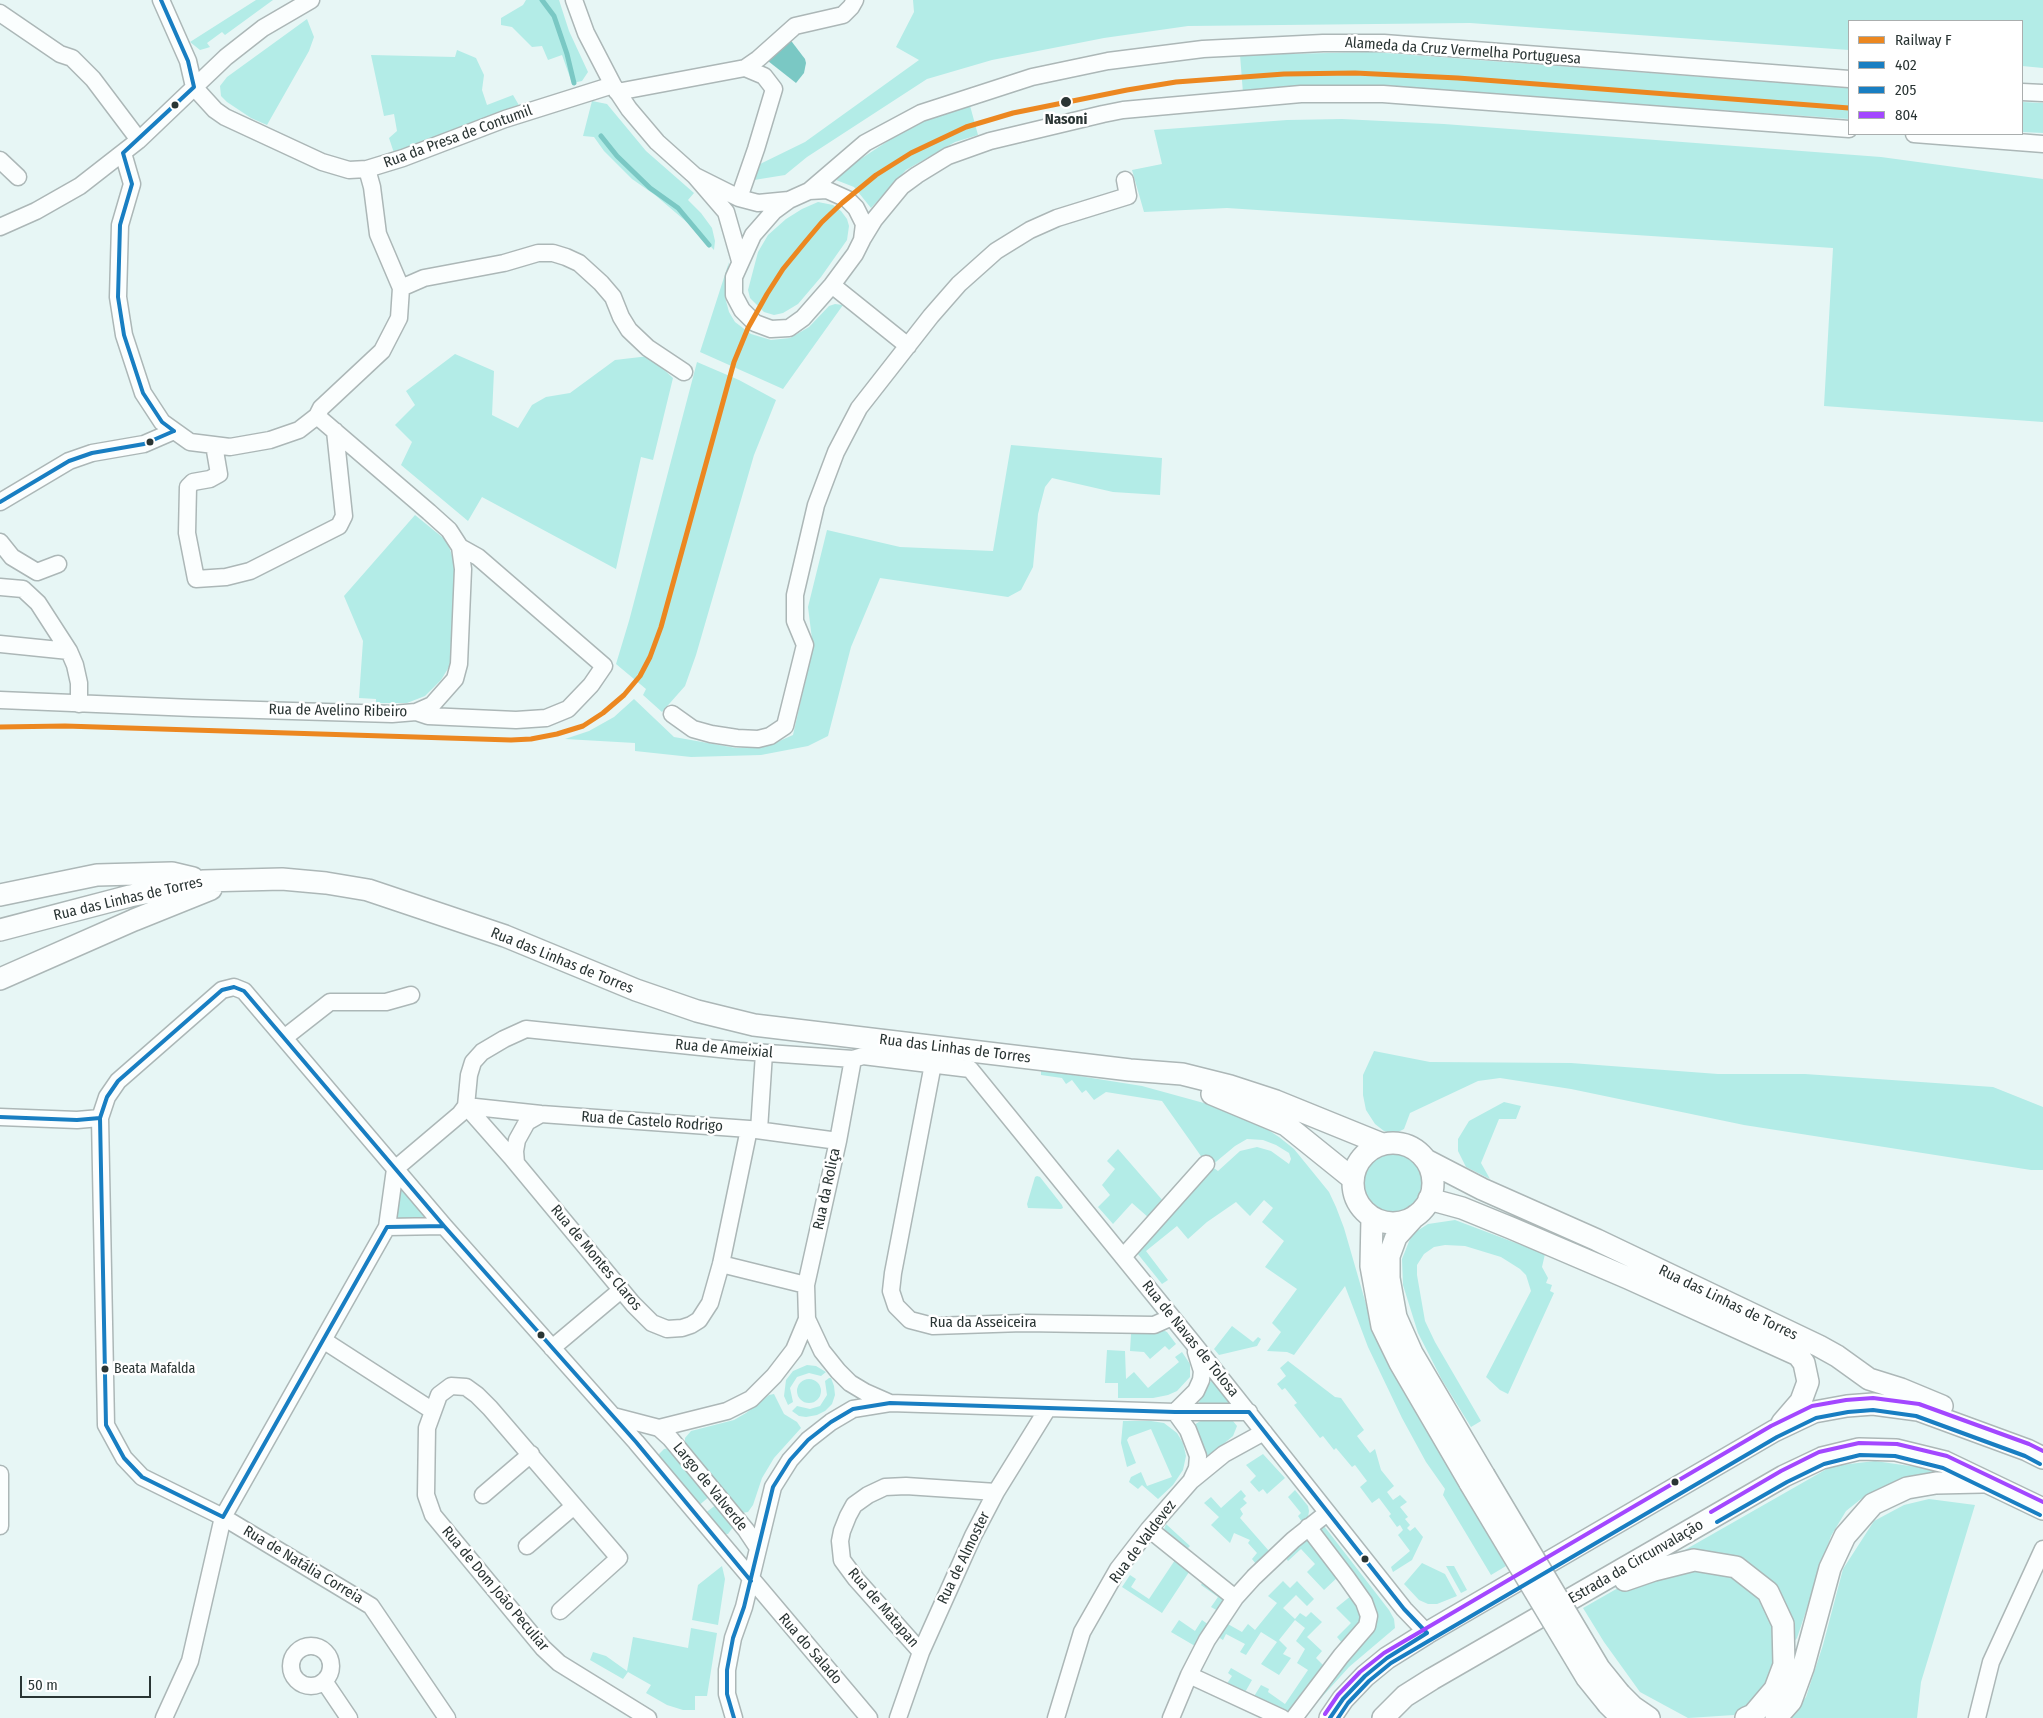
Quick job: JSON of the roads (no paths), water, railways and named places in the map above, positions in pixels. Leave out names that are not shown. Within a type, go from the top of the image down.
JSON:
[{"type":"main road","points":[[0,895],[97,874],[172,873],[203,881]]},
{"type":"main road","name":"Rua das Linhas de Torres","points":[[0,930],[130,896],[203,881],[282,879],[326,883],[368,890],[505,936],[666,1002],[754,1025],[1130,1070],[1182,1074],[1230,1086],[1276,1101],[1382,1144]]},
{"type":"main road","points":[[0,979],[134,920],[235,880]]},
{"type":"main road","name":"Rua das Linhas de Torres","points":[[1130,1070],[1179,1083],[1232,1102],[1286,1125],[1353,1179]]},
{"type":"main road","points":[[1415,1216],[1405,1221],[1394,1223],[1382,1222],[1372,1217],[1359,1204],[1353,1188],[1353,1179],[1356,1167],[1362,1157],[1371,1149],[1382,1144],[1404,1145],[1413,1149],[1426,1160],[1433,1179],[1430,1199],[1424,1209],[1396,1236],[1389,1256],[1389,1278],[1396,1317],[1412,1353],[1477,1479],[1587,1678],[1617,1705],[1633,1707],[1649,1718]]},
{"type":"main road","name":"Rua das Linhas de Torres","points":[[1426,1160],[1482,1189],[1596,1240],[1802,1338],[1837,1356],[1869,1379],[1901,1389],[1949,1409],[1985,1426],[2035,1454]]},
{"type":"main road","name":"Rua das Linhas de Torres","points":[[1430,1199],[1462,1208],[1511,1228],[1628,1278],[1798,1355],[1808,1372],[1808,1382],[1801,1401],[1774,1431]]},
{"type":"main road","points":[[1372,1217],[1371,1266],[1382,1326],[1400,1363],[1477,1479]]},
{"type":"main road","points":[[1330,1718],[1343,1699],[1365,1676],[1387,1658],[1774,1431],[1814,1412],[1847,1406],[1873,1404],[1918,1410],[2035,1454]]},
{"type":"main road","name":"Estrada da Circunvalação","points":[[1383,1718],[1405,1696],[1784,1476],[1822,1458],[1859,1449],[1896,1450],[1945,1462],[2041,1511]]},
{"type":"main road","points":[[1776,1718],[1791,1701],[1803,1668],[1830,1568],[1846,1536],[1873,1504],[1906,1488],[1936,1483],[1986,1482]]},
{"type":"main road","points":[[1575,1598],[1654,1570],[1694,1560],[1736,1567],[1768,1592],[1783,1624],[1784,1665],[1775,1689],[1753,1714],[1746,1718]]},
{"type":"street","points":[[161,0],[188,61],[194,87],[215,110],[225,117],[322,162],[349,170],[367,169]]},
{"type":"street","points":[[0,227],[36,212],[80,186],[124,153],[218,63],[263,28],[311,0]]},
{"type":"street","points":[[574,0],[586,33],[615,89],[658,142],[695,176],[726,212],[740,261]]},
{"type":"street","name":"Rua da Presa de Contumil","points":[[401,288],[378,234],[372,187],[367,169],[403,158],[528,112],[615,89],[745,68],[795,26],[842,15],[852,7],[855,0]]},
{"type":"street","points":[[0,13],[60,54],[72,58],[94,79],[138,140]]},
{"type":"street","name":"Alameda da Cruz Vermelha Portuguesa","points":[[809,191],[866,143],[920,113],[1032,77],[1108,61],[1195,50],[1323,43],[1384,44],[1848,78]]},
{"type":"street","points":[[740,198],[774,89],[764,76],[745,68]]},
{"type":"street","points":[[2023,92],[2043,93]]},
{"type":"street","points":[[862,240],[864,224],[856,208],[847,199],[827,190],[809,191],[789,200],[774,211],[753,235],[734,277],[734,295],[742,310],[755,322],[771,329],[789,328],[803,318],[832,286],[855,254],[874,220],[902,186],[917,175],[948,156],[990,141],[1123,110],[1301,94],[1383,94],[1848,129]]},
{"type":"street","points":[[1927,135],[2043,144]]},
{"type":"street","points":[[124,153],[132,184],[120,225],[118,297],[124,334],[143,393],[162,422],[190,442],[230,447],[270,440],[299,430],[317,416],[321,408],[382,351],[399,318],[401,288],[424,278],[504,263],[538,253],[553,253],[579,263],[613,297],[628,330],[648,348],[684,372]]},
{"type":"street","points":[[0,160],[18,177]]},
{"type":"street","points":[[695,176],[740,198],[758,203],[789,200]]},
{"type":"street","points":[[672,714],[693,729],[738,738],[758,739],[770,736],[785,726],[805,646],[795,621],[794,594],[816,505],[836,452],[859,408],[959,284],[996,251],[1030,230],[1057,218],[1128,196],[1125,180]]},
{"type":"street","points":[[832,286],[908,346]]},
{"type":"street","points":[[317,416],[449,530],[460,547],[463,568],[459,664],[456,679],[432,705],[416,712]]},
{"type":"street","points":[[0,502],[69,461],[92,453],[144,444],[174,431]]},
{"type":"street","points":[[214,445],[219,474],[210,479],[193,482],[188,487],[187,533],[196,579],[226,577],[250,571],[339,526],[344,516],[335,431]]},
{"type":"street","points":[[0,542],[12,557],[37,572],[58,564]]},
{"type":"street","name":"Rua de Avelino Ribeiro","points":[[0,700],[392,714],[416,712],[428,716],[466,719],[546,718],[568,709],[576,702],[604,666],[478,557],[460,547]]},
{"type":"street","points":[[0,587],[23,589],[38,602],[69,651],[75,664],[79,683],[79,704]]},
{"type":"street","points":[[0,644],[69,651]]},
{"type":"street","points":[[0,1117],[77,1120],[100,1118],[107,1097],[118,1081],[222,990],[234,987],[244,991],[395,1170],[613,1416]]},
{"type":"street","points":[[284,1038],[330,1002],[386,1002],[410,995]]},
{"type":"street","name":"Rua de Ameixial","points":[[466,1106],[469,1075],[473,1062],[482,1052],[504,1039],[526,1030],[853,1060],[863,1056],[970,1069]]},
{"type":"street","name":"Rua de Montes Claros","points":[[466,1106],[516,1163],[621,1290],[652,1323],[667,1329],[682,1328],[699,1320],[710,1303],[754,1129],[764,1053]]},
{"type":"street","name":"Rua da Roliça","points":[[807,1318],[806,1285],[838,1141],[853,1060]]},
{"type":"street","name":"Rua da Asseiceira","points":[[933,1064],[893,1273],[891,1291],[896,1306],[910,1320],[933,1326],[1023,1323],[1154,1325],[1172,1316]]},
{"type":"street","name":"Rua de Navas de Tolosa","points":[[970,1069],[1172,1316],[1404,1609],[1427,1633]]},
{"type":"street","points":[[164,1718],[190,1661],[223,1517],[387,1227],[395,1170],[466,1106]]},
{"type":"street","name":"Rua de Castelo Rodrigo","points":[[466,1106],[541,1114],[754,1129],[838,1141]]},
{"type":"street","points":[[516,1163],[515,1151],[517,1140],[527,1122],[541,1114]]},
{"type":"street","name":"Rua de Natália Correia","points":[[100,1118],[106,1425],[124,1458],[142,1477],[223,1517],[371,1606],[447,1718]]},
{"type":"street","points":[[1123,1257],[1206,1164]]},
{"type":"street","points":[[387,1227],[444,1226]]},
{"type":"street","points":[[720,1264],[806,1285]]},
{"type":"street","points":[[552,1348],[621,1290]]},
{"type":"street","points":[[807,1318],[822,1351],[844,1377],[865,1392],[890,1403],[1175,1412],[1249,1412]]},
{"type":"street","name":"Largo de Valverde","points":[[659,1428],[727,1411],[752,1399],[774,1376],[794,1350],[807,1318]]},
{"type":"street","points":[[323,1340],[433,1410]]},
{"type":"street","points":[[1175,1412],[1196,1391],[1202,1380],[1202,1371],[1193,1343]]},
{"type":"street","name":"Rua de Dom João Peculiar","points":[[560,1611],[619,1558],[490,1408],[466,1387],[451,1386],[439,1395],[427,1428],[426,1494],[433,1515],[543,1648],[559,1663],[634,1715]]},
{"type":"street","name":"Largo de Valverde","points":[[751,1580],[773,1486],[790,1460],[808,1440],[831,1422],[853,1409],[890,1403]]},
{"type":"street","name":"Rua de Almoster","points":[[898,1718],[921,1652],[950,1585],[996,1492],[1048,1408]]},
{"type":"street","points":[[1175,1412],[1188,1430],[1198,1456],[1197,1468],[1191,1481]]},
{"type":"street","name":"Largo de Valverde","points":[[613,1416],[659,1428],[670,1438],[746,1530],[758,1548]]},
{"type":"street","name":"Largo de Valverde","points":[[613,1416],[751,1580]]},
{"type":"street","name":"Rua de Valdevez","points":[[1056,1718],[1082,1632],[1118,1569],[1149,1529],[1191,1481],[1224,1454],[1264,1432]]},
{"type":"street","points":[[483,1496],[531,1454]]},
{"type":"street","points":[[0,1474],[0,1526]]},
{"type":"street","name":"Rua de Matapan","points":[[921,1652],[842,1560],[840,1541],[848,1516],[854,1506],[868,1495],[885,1487],[906,1486],[996,1492]]},
{"type":"street","points":[[528,1546],[574,1506]]},
{"type":"street","points":[[1171,1718],[1187,1678],[1207,1640],[1235,1598],[1254,1577],[1308,1527],[1327,1513]]},
{"type":"street","points":[[1187,1678],[1282,1718],[1286,1716],[1294,1718],[1340,1656],[1367,1626],[1369,1616],[1364,1602],[1348,1578],[1308,1527]]},
{"type":"street","points":[[1149,1529],[1235,1598]]},
{"type":"street","points":[[1977,1718],[1991,1662],[2043,1548]]},
{"type":"street","points":[[734,1718],[727,1694],[727,1670],[732,1638],[744,1608],[751,1580]]},
{"type":"street","name":"Rua do Salado","points":[[751,1580],[869,1718]]},
{"type":"street","points":[[1187,1678],[1264,1718]]},
{"type":"street","points":[[324,1681],[349,1718]]},
{"type":"waterway","points":[[542,0],[554,16],[567,54],[574,83]]},
{"type":"waterway","points":[[601,136],[617,156],[650,188],[678,208],[709,245]]},
{"type":"rail line","name":"F","points":[[0,727],[65,726],[511,740],[531,739],[557,734],[583,726],[603,713],[624,695],[640,676],[650,657],[661,627],[734,362],[748,328],[767,294],[783,269],[806,241],[842,203],[876,175],[911,153],[966,127],[1013,113],[1127,90],[1176,82],[1284,74],[1355,73],[1458,78],[1848,108]]},
{"type":"place","name":"Nasoni","points":[[1066,102]]},
{"type":"place","name":"Beata Mafalda","points":[[105,1369]]}]
